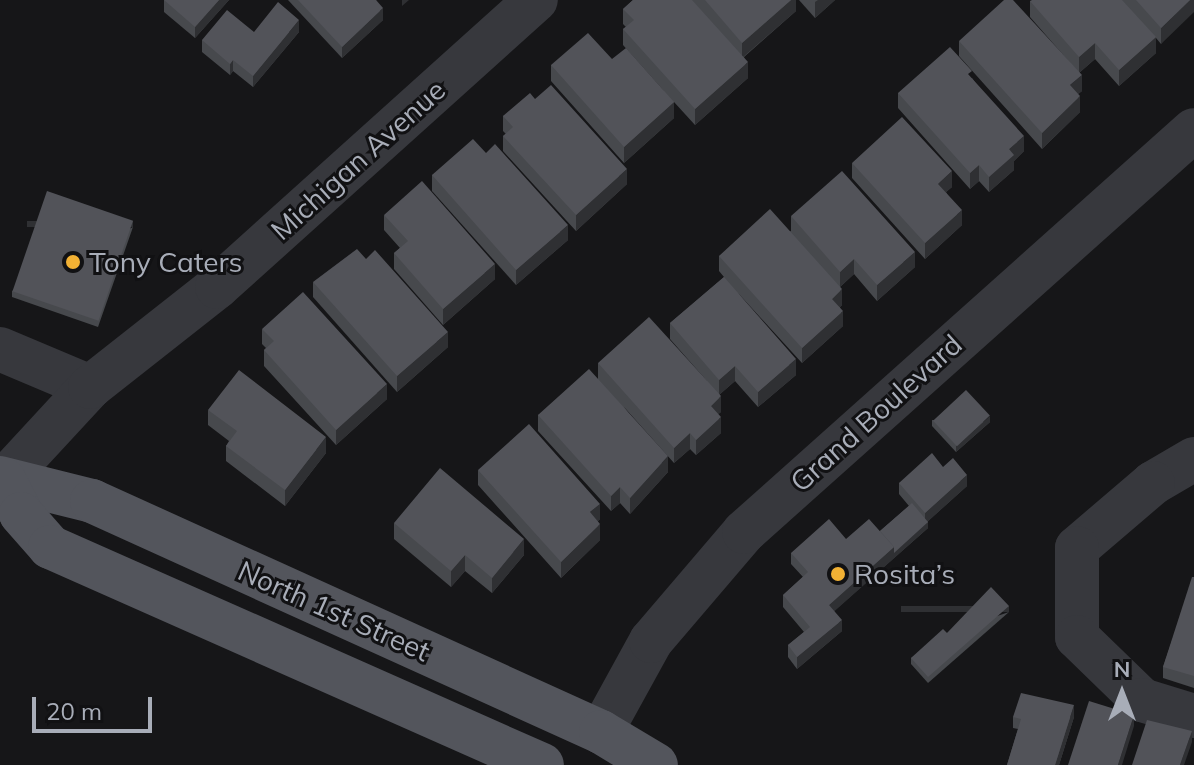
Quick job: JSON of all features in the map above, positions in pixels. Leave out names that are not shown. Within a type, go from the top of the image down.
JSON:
[{"type":"main road","name":"North 1st Street","points":[[2,479],[92,501],[601,732],[656,765]]},
{"type":"main road","name":"North 1st Street","points":[[2,479],[21,514],[50,547],[231,630],[542,765]]},
{"type":"main road","points":[[231,630],[252,627],[306,637],[565,750],[586,750],[601,732]]},
{"type":"street","name":"Michigan Avenue","points":[[2,479],[90,387],[217,287],[536,0]]},
{"type":"street","name":"Grand Boulevard","points":[[601,732],[651,641],[744,532],[1194,130]]},
{"type":"street","points":[[0,349],[90,387]]},
{"type":"street","points":[[1194,459],[1153,483],[1077,548],[1077,637],[1142,700],[1194,716]]},
{"type":"building","points":[[164,0],[219,0],[195,27]]},
{"type":"building","points":[[298,0],[376,0],[383,8],[342,47]]},
{"type":"building","points":[[633,0],[692,0],[748,62],[695,109],[623,29],[634,20],[623,9]]},
{"type":"building","points":[[705,0],[791,0],[742,43]]},
{"type":"building","points":[[1004,0],[1013,0],[1082,75],[1070,85],[1080,96],[1042,133],[959,41]]},
{"type":"building","points":[[1032,0],[1122,0],[1156,37],[1119,70],[1095,43],[1079,57]]},
{"type":"building","points":[[1136,0],[1190,0],[1161,28]]},
{"type":"building","points":[[278,2],[299,20],[253,76],[233,60],[230,64],[202,40],[227,10],[254,32]]},
{"type":"building","points":[[588,33],[612,59],[626,48],[674,102],[624,147],[551,65]]},
{"type":"building","points":[[950,47],[972,71],[968,74],[1024,136],[1009,149],[1014,155],[989,177],[979,165],[970,173],[898,93]]},
{"type":"building","points":[[551,85],[627,169],[576,215],[503,136],[513,127],[503,116],[530,93],[535,99]]},
{"type":"building","points":[[902,117],[952,171],[938,184],[962,210],[925,243],[852,163]]},
{"type":"building","points":[[473,139],[486,153],[495,144],[568,225],[516,270],[432,175]]},
{"type":"building","points":[[842,171],[915,252],[877,285],[854,259],[840,272],[791,216]]},
{"type":"building","points":[[422,181],[495,264],[443,309],[394,253],[408,241],[384,215]]},
{"type":"building","name":"Tony Caters","points":[[47,191],[133,221],[99,321],[12,291]]},
{"type":"building","points":[[770,209],[842,289],[832,299],[843,311],[802,348],[719,256]]},
{"type":"building","points":[[357,249],[366,259],[375,250],[448,332],[397,376],[313,282]]},
{"type":"building","points":[[724,277],[796,359],[758,392],[735,366],[719,380],[670,323]]},
{"type":"building","points":[[303,292],[387,384],[336,430],[264,350],[274,341],[262,329]]},
{"type":"building","points":[[649,317],[721,396],[711,406],[721,417],[696,440],[690,433],[674,448],[598,363]]},
{"type":"building","points":[[589,369],[668,456],[630,498],[620,487],[611,496],[538,415]]},
{"type":"building","points":[[239,370],[326,437],[285,490],[226,446],[237,431],[208,410]]},
{"type":"building","points":[[966,390],[990,416],[957,446],[933,421]]},
{"type":"building","points":[[529,424],[600,504],[590,512],[600,524],[561,562],[478,470]]},
{"type":"building","points":[[932,453],[943,467],[953,458],[967,475],[925,513],[899,483]]},
{"type":"building","points":[[440,468],[524,539],[492,578],[465,555],[451,571],[394,523]]},
{"type":"building","points":[[912,503],[928,522],[894,553],[894,547],[880,531]]},
{"type":"building","points":[[829,519],[846,539],[869,519],[894,547],[829,605],[842,620],[797,657],[788,645],[810,627],[783,595],[808,572],[791,553]]},
{"type":"building","points":[[1194,577],[1194,676],[1163,667]]},
{"type":"building","points":[[991,587],[1009,606],[928,677],[911,658],[943,629],[947,633]]},
{"type":"building","points":[[1021,693],[1074,705],[1055,765],[1007,765],[1021,719],[1013,717]]},
{"type":"building","points":[[1089,701],[1134,715],[1118,765],[1068,765]]},
{"type":"building","points":[[1147,720],[1192,731],[1180,765],[1132,765]]},
{"type":"place","name":"Tony Caters","points":[[73,262]]},
{"type":"place","name":"Rosita’s","points":[[838,574]]}]
